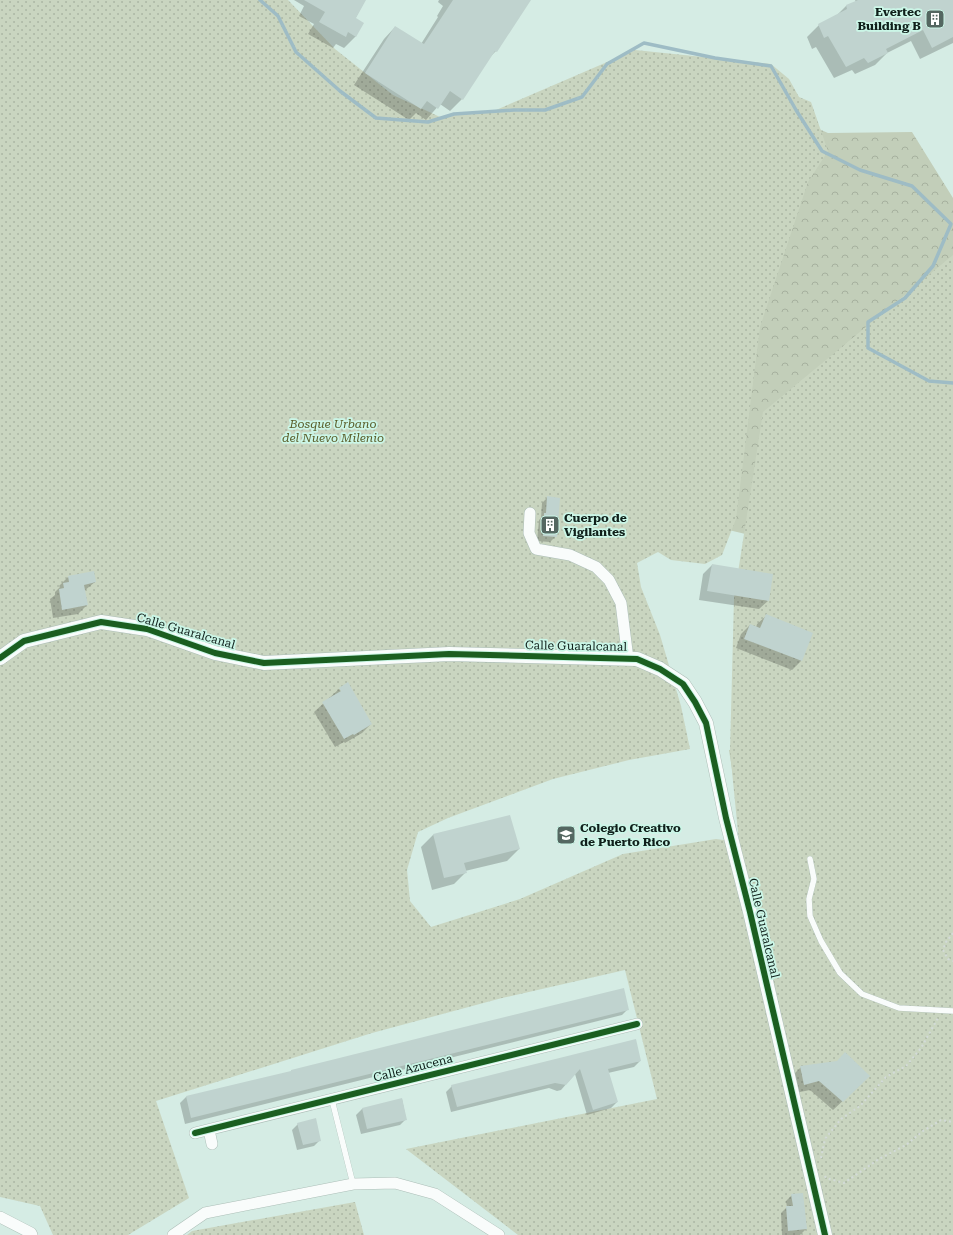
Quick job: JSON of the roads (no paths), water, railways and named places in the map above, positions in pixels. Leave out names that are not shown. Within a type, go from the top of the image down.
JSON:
[{"type":"street","points":[[530,513],[529,532],[536,549],[570,555],[596,567],[609,580],[621,603],[628,659]]},
{"type":"street","name":"Calle Guaralcanal","points":[[0,658],[24,641],[101,622],[147,629],[214,653],[264,663],[449,654],[637,659],[660,669],[683,684],[696,702],[706,723],[726,818],[750,912],[825,1235]]},
{"type":"street","name":"Calle Azucena","points":[[195,1133],[637,1024]]},
{"type":"street","points":[[209,1130],[212,1144]]},
{"type":"street","points":[[173,1235],[205,1213],[353,1184],[395,1184],[435,1194],[499,1235]]},
{"type":"street","points":[[0,1217],[31,1233],[32,1235]]},
{"type":"lane","points":[[810,859],[814,879],[809,899],[810,916],[821,941],[840,973],[862,994],[899,1008],[953,1011]]},
{"type":"lane","points":[[332,1100],[353,1184]]},
{"type":"waterway","points":[[260,0],[278,16],[296,52],[340,91],[376,118],[428,122],[454,114],[514,110],[545,110],[582,97],[607,64],[644,43],[715,58],[771,66],[796,110],[822,151],[860,170],[912,186],[951,224],[933,266],[905,298],[868,322],[868,348],[929,381],[953,383]]},
{"type":"place","name":"Evertec Building B","points":[[935,19]]},
{"type":"place","name":"Cuerpo de Vigilantes","points":[[550,525]]},
{"type":"place","name":"Colegio Creativo de Puerto Rico","points":[[566,835]]},
{"type":"park label","name":"Bosque Urbano del Nuevo Milenio","points":[[333,431]]}]
